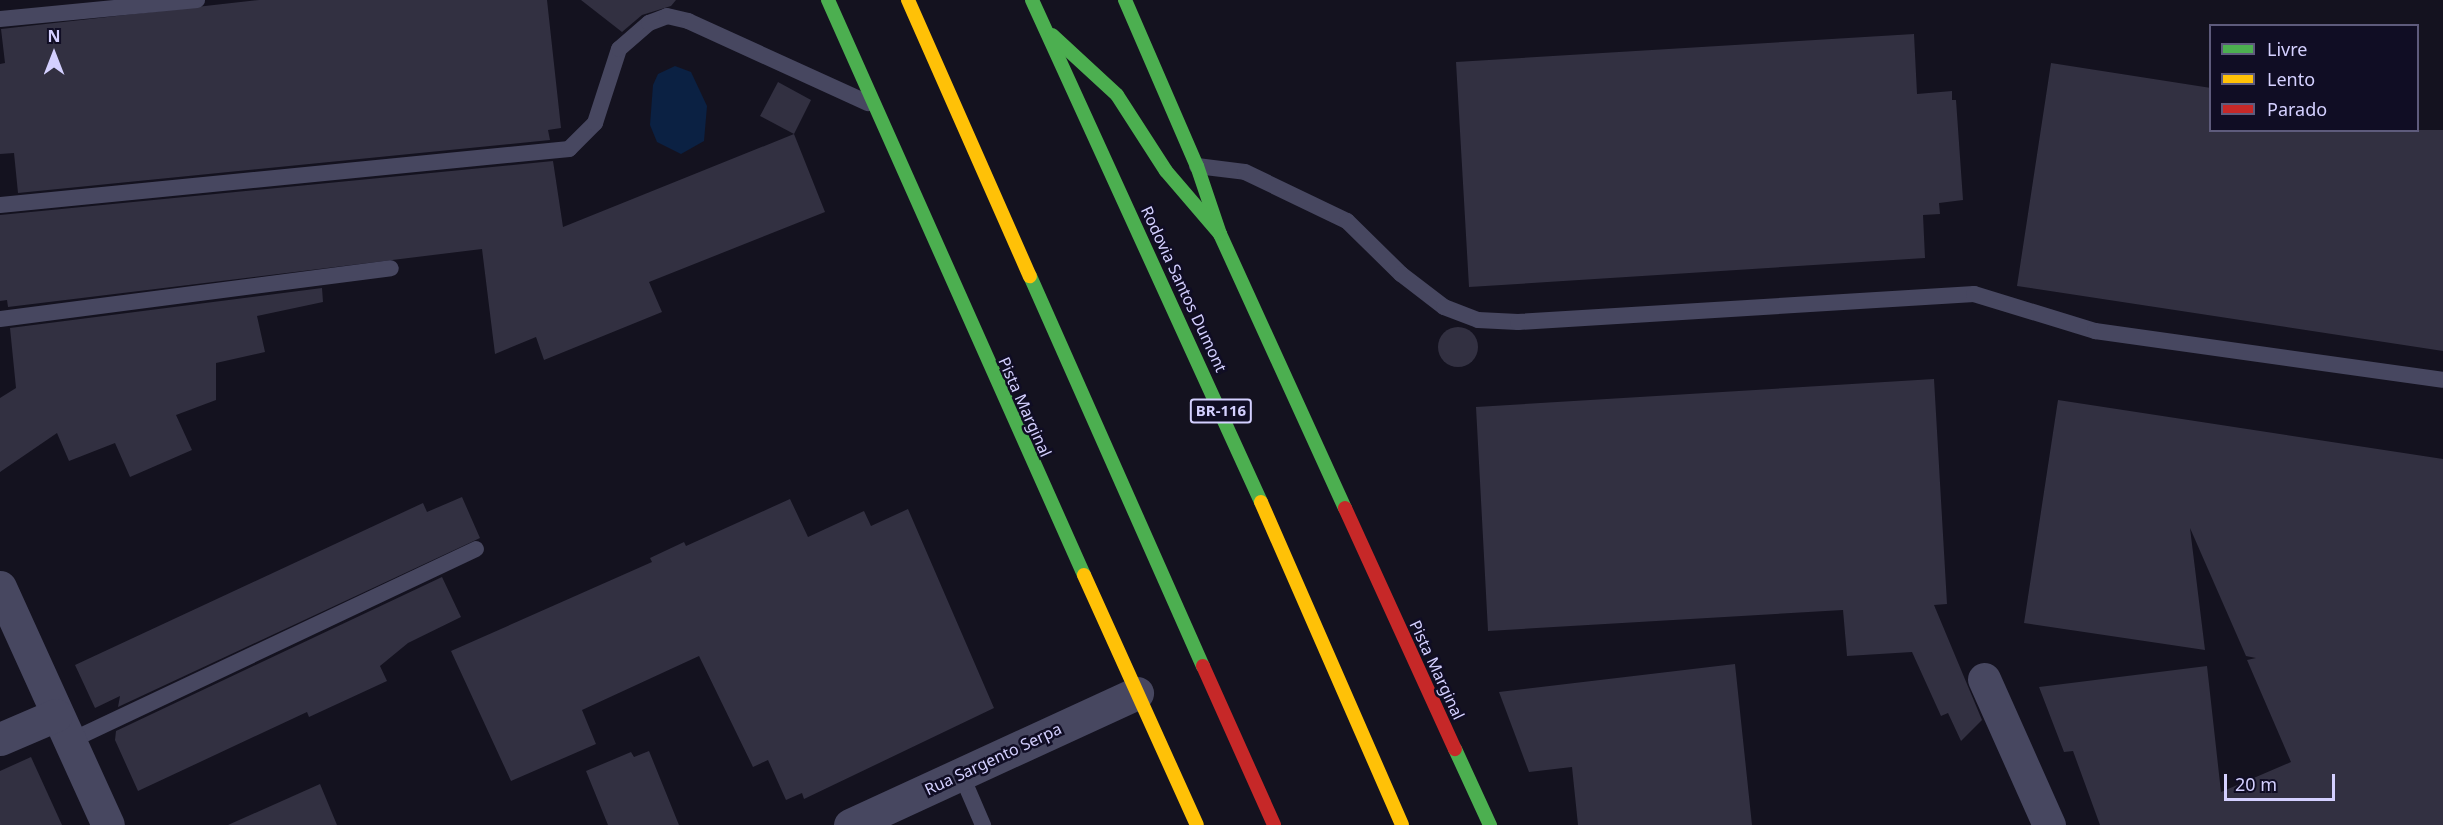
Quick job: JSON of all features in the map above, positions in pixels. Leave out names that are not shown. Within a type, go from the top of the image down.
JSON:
[{"type":"main road","name":"Pista Marginal","points":[[828,0],[870,104],[1197,825]]},
{"type":"main road","points":[[908,0],[1274,825]]},
{"type":"main road","name":"Rodovia Santos Dumont","points":[[1032,0],[1176,308],[1402,825]]},
{"type":"main road","name":"Pista Marginal","points":[[1125,0],[1197,166],[1220,234],[1490,825]]},
{"type":"main road","points":[[1044,28],[1117,95],[1166,171],[1220,234]]},
{"type":"street","points":[[0,587],[108,825]]},
{"type":"street","points":[[1984,679],[2049,825]]},
{"type":"street","name":"Rua Sargento Serpa","points":[[850,825],[1137,693]]},
{"type":"street","points":[[0,740],[63,728]]},
{"type":"lane","points":[[0,19],[197,0]]},
{"type":"lane","points":[[0,205],[568,148],[595,123],[619,49],[649,23],[667,16],[688,21],[870,104]]},
{"type":"lane","points":[[1197,166],[1245,172],[1347,221],[1401,274],[1444,307],[1478,320],[1518,322],[1974,294],[2095,331],[2443,380]]},
{"type":"lane","points":[[0,319],[391,268]]},
{"type":"lane","points":[[63,728],[476,549]]},
{"type":"lane","points":[[961,774],[983,825]]},
{"type":"water","points":[[675,66],[691,72],[707,106],[704,141],[681,154],[657,142],[650,125],[653,85],[658,74]]},
{"type":"building","points":[[259,0],[547,0],[561,128],[548,130],[550,140],[18,193],[14,153],[0,154],[0,64],[5,63],[1,29]]},
{"type":"building","points":[[581,0],[676,0],[671,6],[642,15],[622,32]]},
{"type":"building","points":[[1914,34],[1917,94],[1952,91],[1952,100],[1956,100],[1963,200],[1939,203],[1940,214],[1923,215],[1925,258],[1469,287],[1456,62]]},
{"type":"building","points":[[2051,63],[2209,88],[2209,132],[2443,130],[2443,351],[2017,286]]},
{"type":"building","points":[[778,82],[811,100],[794,134],[760,116]]},
{"type":"building","points":[[794,134],[825,212],[649,282],[662,312],[544,360],[536,337],[495,354],[482,249],[8,307],[7,300],[0,301],[0,215],[553,161],[563,227]]},
{"type":"building","points":[[322,288],[323,302],[257,316],[265,352],[216,363],[216,400],[176,415],[192,450],[130,477],[115,443],[69,461],[57,433],[0,472],[0,398],[16,388],[10,328]]},
{"type":"building","points":[[1458,327],[1472,333],[1478,347],[1472,361],[1458,367],[1444,361],[1438,347],[1444,333]]},
{"type":"building","points":[[1934,379],[1947,604],[1934,605],[1982,720],[1961,741],[1948,713],[1941,716],[1912,652],[1847,656],[1843,610],[1488,631],[1476,407]]},
{"type":"building","points":[[2058,400],[2443,459],[2443,825],[2100,825],[2073,751],[2064,752],[2039,687],[2207,666],[2221,792],[2291,762],[2247,660],[2256,658],[2246,656],[2190,528],[2205,650],[2024,623]]},
{"type":"building","points":[[462,497],[480,538],[118,707],[120,696],[95,708],[75,665],[423,503],[427,512]]},
{"type":"building","points":[[790,499],[808,537],[864,511],[871,526],[908,509],[994,708],[804,799],[802,793],[786,800],[768,760],[753,767],[699,656],[582,710],[596,744],[511,781],[451,651],[652,562],[650,558],[684,542],[686,546]]},
{"type":"building","points":[[442,577],[461,617],[408,643],[380,666],[387,681],[309,717],[307,712],[138,791],[115,740],[116,731]]},
{"type":"building","points":[[1735,664],[1752,825],[1578,825],[1572,767],[1529,772],[1499,692]]},
{"type":"building","points":[[649,751],[679,825],[608,825],[586,771],[631,752],[634,757]]},
{"type":"building","points":[[31,757],[62,825],[0,825],[0,771]]},
{"type":"building","points":[[320,784],[337,825],[228,825]]},
{"type":"traffic: fast","points":[[828,0],[1084,575]]},
{"type":"traffic: fast","points":[[1032,0],[1261,502]]},
{"type":"traffic: fast","points":[[1125,0],[1197,166],[1220,234],[1345,508]]},
{"type":"traffic: fast","points":[[1052,35],[1117,95],[1166,171],[1220,234]]},
{"type":"traffic: fast","points":[[1030,276],[1203,666]]},
{"type":"traffic: fast","points":[[1455,749],[1490,825]]},
{"type":"traffic: slow","points":[[908,0],[1030,276]]},
{"type":"traffic: slow","points":[[1261,502],[1402,825]]},
{"type":"traffic: slow","points":[[1084,575],[1197,825]]},
{"type":"traffic: jam","points":[[1345,508],[1455,749]]},
{"type":"traffic: jam","points":[[1203,666],[1274,825]]}]
